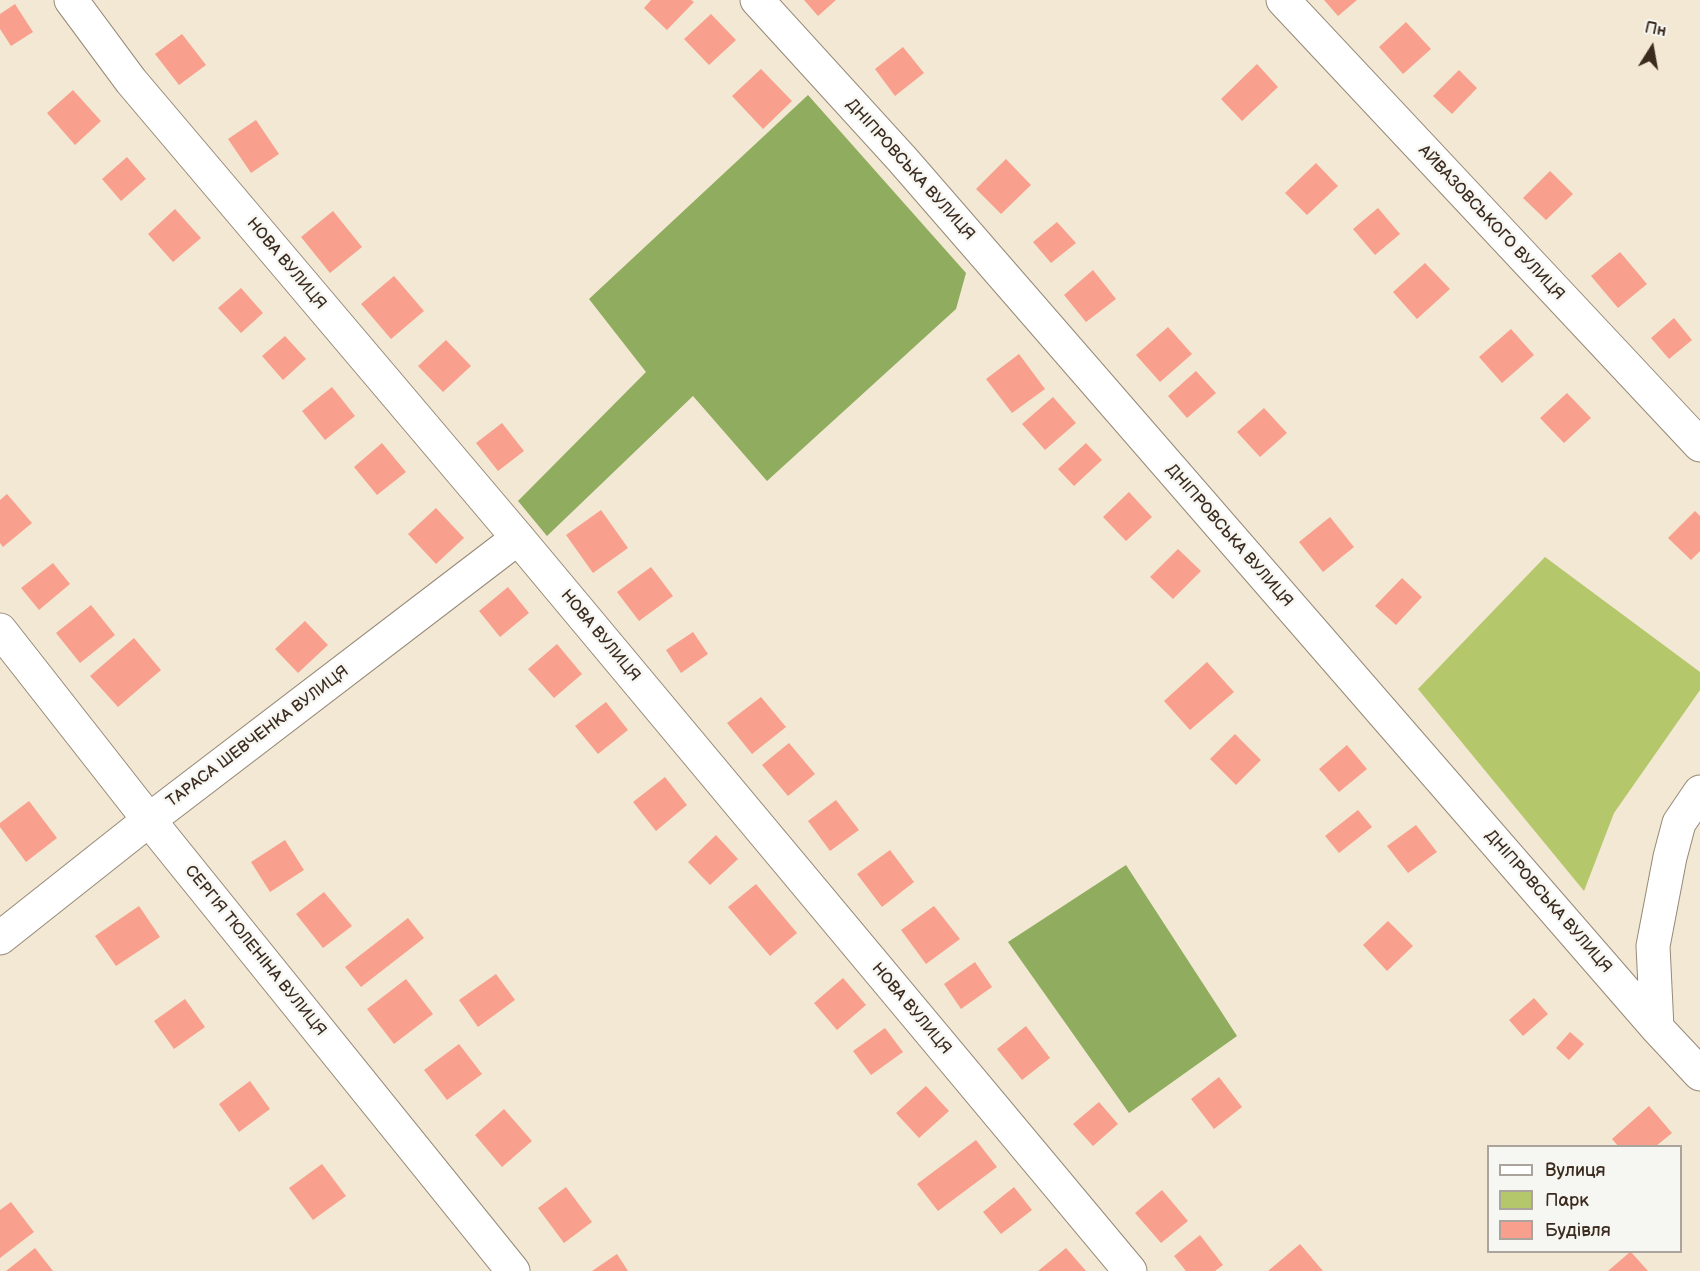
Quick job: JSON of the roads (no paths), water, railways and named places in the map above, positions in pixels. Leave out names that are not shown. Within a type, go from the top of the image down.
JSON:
[{"type":"street","name":"НОВА ВУЛИЦЯ","points":[[71,0],[131,81],[518,538],[1130,1271]]},
{"type":"street","name":"ДНІПРОВСЬКА ВУЛИЦЯ","points":[[757,0],[902,159],[1657,1028],[1700,1074]]},
{"type":"street","name":"АЙВАЗОВСЬКОГО ВУЛИЦЯ","points":[[1283,0],[1700,445]]},
{"type":"street","name":"ТАРАСА ШЕВЧЕНКА ВУЛИЦЯ","points":[[0,938],[149,819],[518,538]]},
{"type":"street","name":"СЕРГІЯ ТЮЛЕНІНА ВУЛИЦЯ","points":[[0,630],[513,1271]]},
{"type":"street","points":[[1657,1028],[1653,946],[1679,823],[1700,792]]}]
